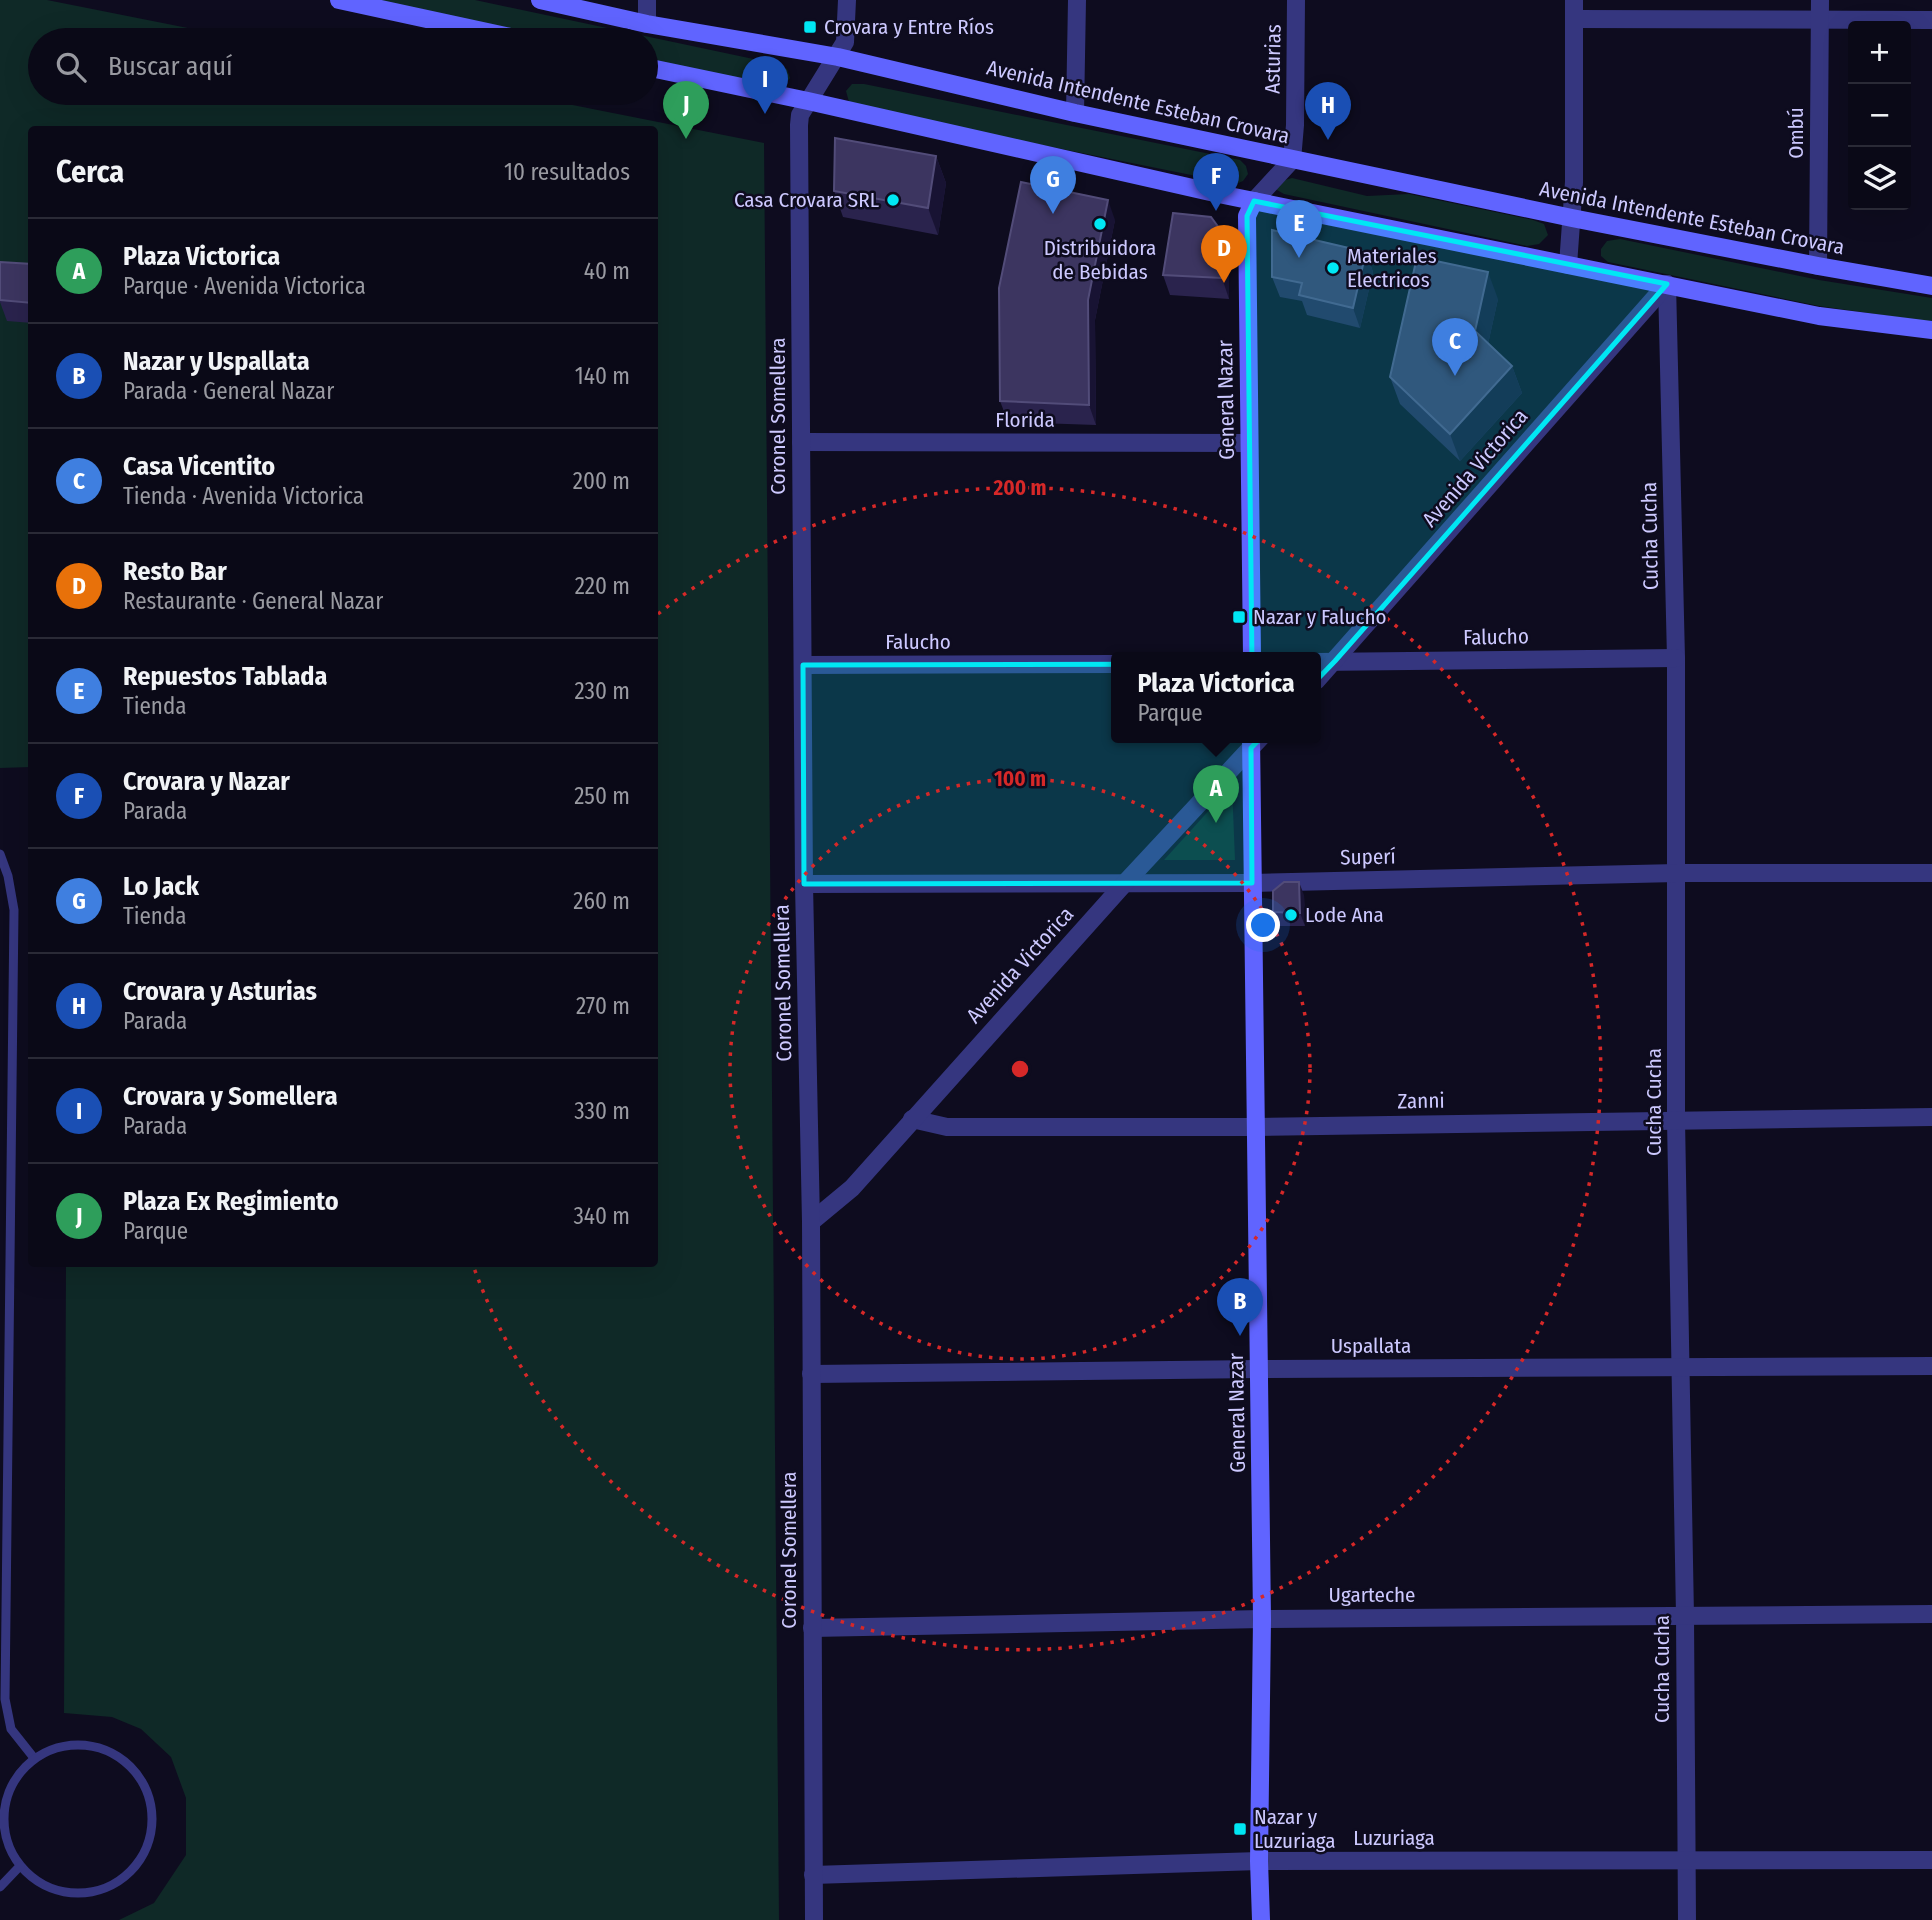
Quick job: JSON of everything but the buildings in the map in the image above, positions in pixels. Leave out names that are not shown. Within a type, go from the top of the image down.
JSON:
[{"type":"main road","points":[[339,0],[468,28]]},
{"type":"main road","name":"Avenida Intendente Esteban Crovara","points":[[540,0],[648,23],[838,57],[1075,113],[1572,218],[1932,286]]},
{"type":"main road","points":[[658,70],[1254,201],[1819,316],[1932,330]]},
{"type":"main road","name":"General Nazar","points":[[1252,652],[1248,216],[1254,201]]},
{"type":"main road","name":"General Nazar","points":[[1255,743],[1252,883],[1262,1619],[1259,1861],[1261,1920]]},
{"type":"street","points":[[647,0],[648,23]]},
{"type":"street","points":[[838,57],[845,42],[847,0]]},
{"type":"street","points":[[1075,113],[1077,0]]},
{"type":"street","name":"Asturias","points":[[1292,160],[1295,125],[1296,0]]},
{"type":"street","points":[[1568,265],[1574,182],[1574,0]]},
{"type":"street","points":[[1574,19],[1820,9],[1932,20]]},
{"type":"street","name":"Ombú","points":[[1818,266],[1820,9]]},
{"type":"street","name":"Coronel Somellera","points":[[814,1920],[811,1222],[804,884],[799,125],[800,115],[808,101],[838,57]]},
{"type":"street","points":[[1254,201],[1292,160]]},
{"type":"street","name":"Cucha Cucha","points":[[1667,284],[1676,658],[1676,1120],[1685,1616],[1687,1920]]},
{"type":"street","name":"Avenida Victorica","points":[[1321,676],[1667,284]]},
{"type":"street","name":"Florida","points":[[801,442],[1249,443]]},
{"type":"street","name":"Falucho","points":[[1321,662],[1676,658]]},
{"type":"street","name":"Falucho","points":[[803,665],[1111,664]]},
{"type":"street","name":"Avenida Victorica","points":[[811,1222],[852,1188],[1253,743]]},
{"type":"street","name":"Superí","points":[[804,884],[1252,883],[1677,873],[1932,873]]},
{"type":"street","name":"Zanni","points":[[912,1119],[947,1127],[1256,1127],[1932,1117]]},
{"type":"street","name":"Uspallata","points":[[811,1374],[1932,1366]]},
{"type":"street","name":"Ugarteche","points":[[812,1628],[1262,1619],[1932,1614]]},
{"type":"street","name":"Luzuriaga","points":[[813,1875],[1259,1861],[1932,1860]]},
{"type":"lane","points":[[0,854],[8,876],[13,910],[5,1699],[11,1729],[34,1758]]},
{"type":"lane","points":[[81,1744],[105,1749],[126,1762],[142,1780],[151,1804],[152,1829],[145,1852],[131,1872],[110,1886],[98,1890],[86,1893],[62,1892],[39,1882],[20,1866],[8,1845],[3,1821],[6,1797],[17,1775],[34,1758],[56,1747],[81,1744]]},
{"type":"lane","points":[[0,1887],[20,1866]]},
{"type":"highlighted area","points":[[1254,201],[1667,284],[1335,661],[1251,748],[1252,883],[804,884],[803,665],[1252,664],[1247,216]]},
{"type":"green space","points":[[0,0],[47,0],[188,28],[28,28],[28,105],[572,105],[764,143],[779,1920],[119,1920],[154,1903],[186,1855],[186,1798],[171,1757],[141,1729],[112,1717],[64,1713],[66,1267],[658,1267],[658,126],[28,126],[28,767],[0,768]]},
{"type":"green space","points":[[361,0],[475,0],[607,28],[494,28]]},
{"type":"green space","points":[[658,39],[777,64],[787,69],[790,78],[783,87],[772,87],[658,63]]},
{"type":"green space","points":[[852,84],[864,84],[1240,160],[1246,166],[1248,174],[1243,181],[1236,184],[859,108],[849,102],[846,91]]},
{"type":"green space","points":[[1292,178],[1367,196],[1409,194],[1533,220],[1544,224],[1548,235],[1539,244],[1527,246],[1284,194],[1277,190],[1275,183]]},
{"type":"green space","points":[[1620,239],[1819,280],[1932,298],[1932,322],[1819,306],[1608,262],[1601,256],[1601,249],[1607,241]]},
{"type":"green space","points":[[1232,785],[1235,860],[1164,860]]},
{"type":"place","name":"Crovara y Entre Ríos","points":[[810,27]]},
{"type":"place","name":"Crovara y Somellera","points":[[765,114]]},
{"type":"place","name":"Plaza Ex Regimiento","points":[[686,139]]},
{"type":"place","name":"Crovara y Asturias","points":[[1328,140]]},
{"type":"place","name":"Casa Crovara SRL","points":[[893,200]]},
{"type":"place","name":"Crovara y Nazar","points":[[1216,211]]},
{"type":"place","name":"Lo Jack","points":[[1053,214]]},
{"type":"place","name":"Distribuidora de Bebidas","points":[[1100,224]]},
{"type":"place","name":"Repuestos Tablada","points":[[1299,258]]},
{"type":"place","name":"Materiales Electricos","points":[[1333,268]]},
{"type":"place","name":"Resto Bar","points":[[1224,283]]},
{"type":"place","name":"Casa Vicentito","points":[[1455,376]]},
{"type":"place","name":"Nazar y Falucho","points":[[1239,617]]},
{"type":"place","name":"Plaza Victorica","points":[[1216,823]]},
{"type":"place","name":"Lode Ana","points":[[1291,915]]},
{"type":"place","name":"Nazar y Uspallata","points":[[1240,1336]]},
{"type":"place","name":"Nazar y Luzuriaga","points":[[1240,1829]]}]
